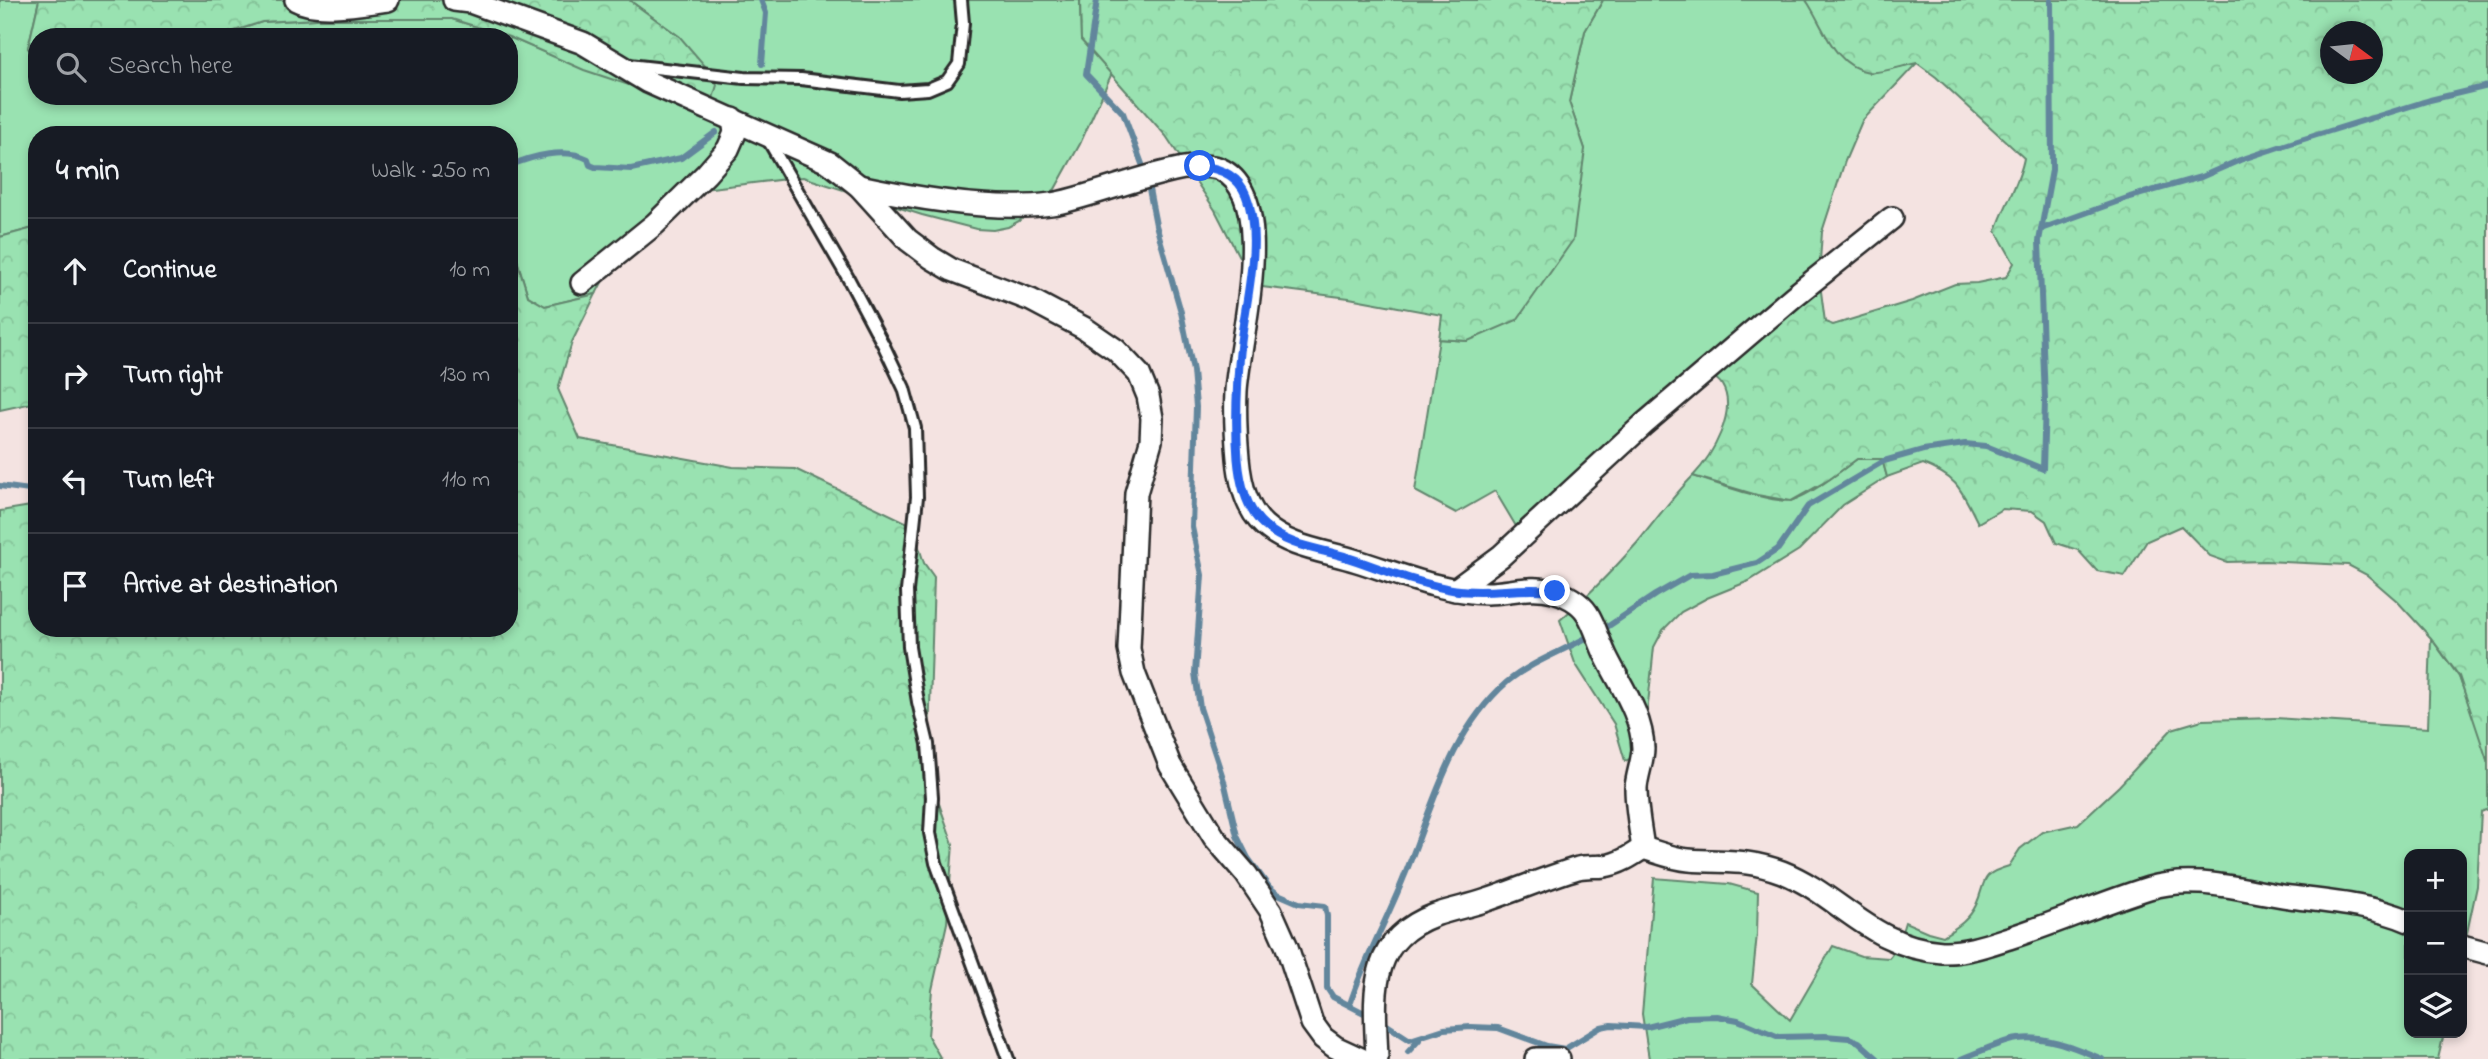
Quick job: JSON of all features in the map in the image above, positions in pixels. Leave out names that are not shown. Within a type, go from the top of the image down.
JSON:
[{"type":"street","points":[[296,0],[302,4],[324,6],[388,0]]},
{"type":"street","points":[[454,0],[470,2],[583,43],[648,82],[830,163],[859,186],[908,240],[932,258],[952,270],[1031,300],[1084,328],[1116,350],[1139,374],[1148,396],[1152,418],[1151,441],[1136,493],[1129,649],[1134,673],[1170,765],[1187,795],[1271,912],[1287,947],[1312,1023],[1335,1047],[1361,1059]]},
{"type":"street","points":[[582,284],[655,224],[706,174],[728,149],[735,133],[733,119]]},
{"type":"street","points":[[859,186],[912,197],[1006,206],[1051,204],[1157,174],[1200,166],[1218,168],[1233,177],[1246,194],[1254,244],[1236,390],[1236,435],[1244,493],[1254,513],[1264,526],[1293,543],[1454,590],[1489,593],[1534,588],[1555,591],[1574,601],[1587,613],[1605,655],[1634,708],[1643,748],[1636,786],[1643,848]]},
{"type":"street","points":[[1454,590],[1501,556],[1644,424],[1793,297],[1892,218]]},
{"type":"street","points":[[1377,1059],[1377,986],[1380,965],[1399,934],[1434,915],[1580,867],[1608,866],[1643,848],[1686,860],[1738,860],[1786,873],[1885,937],[1914,947],[1942,952],[1970,950],[2056,923],[2153,887],[2186,884],[2215,884],[2334,902],[2374,909],[2404,919]]},
{"type":"street","points":[[2467,947],[2488,953]]},
{"type":"street","points":[[1536,1059],[1559,1059]]},
{"type":"lane","points":[[620,64],[744,78],[801,79],[899,92],[929,89],[947,81],[959,64],[963,23],[961,0]]},
{"type":"lane","points":[[764,133],[848,278],[905,388],[915,428],[917,461],[914,538],[907,591],[909,647],[928,744],[932,797],[930,833],[936,863],[1008,1059]]},
{"type":"green space","points":[[0,0],[39,0],[33,28],[28,28],[28,105],[518,105],[518,41],[591,71],[676,97],[680,37],[629,0],[1080,0],[1081,40],[1112,73],[1080,144],[1055,189],[1021,220],[1008,227],[976,229],[922,215],[803,177],[703,189],[620,248],[596,294],[545,306],[528,296],[518,263],[518,126],[28,126],[28,229],[0,237]]},
{"type":"green space","points":[[39,0],[629,0],[680,37],[706,67],[717,85],[712,102],[676,97],[584,70],[518,41],[518,28],[480,28],[452,19],[316,19],[262,22],[244,28],[33,28]]},
{"type":"green space","points":[[1080,0],[1603,0],[1585,31],[1569,102],[1585,149],[1573,240],[1517,320],[1468,341],[1439,339],[1442,315],[1349,298],[1254,286],[1215,210],[1166,136],[1081,40]]},
{"type":"green space","points":[[1603,0],[1806,0],[1870,73],[1917,63],[1862,121],[1845,161],[1822,232],[1819,276],[1523,538],[1495,491],[1456,513],[1415,491],[1439,339],[1468,341],[1585,149],[1569,102],[1585,31]]},
{"type":"green space","points":[[1806,0],[2488,0],[2488,763],[2459,676],[2431,638],[2397,601],[2367,575],[2348,565],[2227,562],[2210,556],[2181,526],[2147,541],[2125,576],[2097,571],[2078,550],[2056,543],[2046,521],[2032,511],[2002,509],[1978,523],[1958,486],[1944,474],[1923,464],[1887,477],[1882,459],[1857,459],[1830,479],[1791,501],[1757,495],[1693,476],[1708,457],[1721,433],[1727,407],[1722,385],[1700,368],[1819,276],[1825,322],[1833,325],[1912,301],[1955,284],[2006,277],[2014,263],[1996,231],[2024,158],[1936,77],[1917,63],[1886,71],[1869,72],[1846,62],[1831,43]]},
{"type":"green space","points":[[316,19],[452,19],[480,28],[244,28],[262,22]]},
{"type":"green space","points":[[28,229],[28,404],[0,410],[0,237]]},
{"type":"green space","points":[[518,263],[528,296],[545,306],[596,294],[572,342],[558,389],[580,439],[733,467],[795,469],[912,525],[924,563],[934,577],[928,772],[953,844],[947,923],[932,990],[928,1036],[941,1059],[0,1059],[0,511],[28,506],[28,637],[518,637]]},
{"type":"green space","points":[[1857,459],[1882,459],[1887,477],[1843,505],[1799,550],[1749,581],[1681,612],[1663,630],[1654,647],[1645,733],[1640,755],[1625,761],[1614,724],[1575,663],[1560,620],[1619,563],[1693,476],[1729,488],[1785,501],[1801,497]]},
{"type":"green space","points":[[2431,638],[2459,677],[2488,763],[2488,809],[2481,812],[2477,886],[2467,933],[2467,849],[2404,849],[2404,1038],[2443,1038],[2438,1059],[1649,1059],[1642,1014],[1654,878],[1729,884],[1758,892],[1752,984],[1790,1020],[1833,946],[1861,956],[1889,958],[1897,948],[1905,922],[1943,936],[1970,915],[1988,876],[2009,866],[2020,849],[2042,832],[2078,824],[2119,786],[2172,729],[2202,720],[2275,718],[2428,728]]},
{"type":"waterway","points":[[761,0],[766,13],[762,64]]},
{"type":"waterway","points":[[1097,0],[1086,74],[1123,113],[1142,164]]},
{"type":"waterway","points":[[1607,627],[1690,575],[1713,574],[1757,563],[1778,549],[1808,506],[1884,461],[1923,450],[1965,444],[1986,446],[2043,469],[2045,400],[2039,241],[2052,170],[2051,0]]},
{"type":"waterway","points":[[2041,229],[2130,197],[2201,177],[2240,160],[2291,143],[2430,100],[2488,86]]},
{"type":"waterway","points":[[518,163],[559,153],[579,155],[588,159],[590,165],[595,167],[631,169],[681,158],[716,132]]},
{"type":"waterway","points":[[1149,189],[1156,225],[1181,312],[1193,371],[1196,407],[1192,527],[1202,575],[1195,673],[1200,708],[1224,781],[1237,836],[1248,858],[1269,887],[1278,894],[1299,903],[1325,906],[1327,988],[1333,997],[1366,1014]]},
{"type":"waterway","points":[[0,486],[28,490]]},
{"type":"waterway","points":[[1350,1004],[1404,877],[1444,773],[1470,724],[1487,702],[1516,675],[1586,638]]},
{"type":"waterway","points":[[1387,1025],[1410,1040],[1444,1029],[1498,1028],[1547,1046],[1565,1049],[1601,1027],[1647,1027],[1687,1017],[1717,1016],[1738,1020],[1779,1037],[1849,1038],[1859,1042],[1878,1059]]},
{"type":"waterway","points":[[1961,1059],[2023,1038],[2047,1040],[2102,1059]]},
{"type":"waterway","points":[[1408,1052],[1419,1040]]},
{"type":"route","points":[[1200,166],[1218,168],[1233,177],[1246,194],[1251,216],[1254,244],[1236,390],[1236,435],[1244,493],[1264,526],[1293,543],[1454,590],[1489,593],[1534,588],[1555,591]]}]
